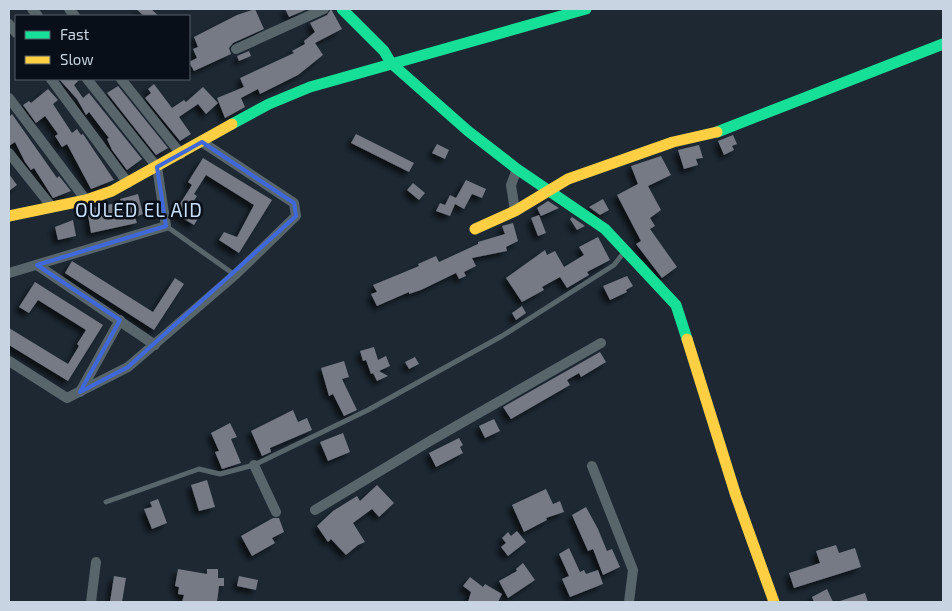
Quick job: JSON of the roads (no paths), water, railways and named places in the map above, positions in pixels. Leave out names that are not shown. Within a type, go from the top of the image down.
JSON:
[{"type":"street","points":[[236,49],[324,9]]},
{"type":"street","points":[[342,9],[384,51],[391,63],[468,131],[516,169],[605,228],[676,305],[736,496],[774,602]]},
{"type":"street","points":[[9,216],[86,200],[128,184],[269,104],[293,94],[391,63],[586,9]]},
{"type":"street","points":[[475,228],[515,210],[549,192],[568,179],[673,142],[714,133],[943,44]]},
{"type":"street","points":[[52,80],[128,184]]},
{"type":"street","points":[[9,273],[166,226],[157,167],[89,80]]},
{"type":"street","points":[[122,80],[182,154]]},
{"type":"street","points":[[9,98],[86,200]]},
{"type":"street","points":[[9,361],[67,398],[80,392],[128,367],[155,345],[235,275],[296,216],[294,203],[202,142]]},
{"type":"street","points":[[9,153],[52,207]]},
{"type":"street","points":[[515,210],[511,184],[516,169]]},
{"type":"street","points":[[37,265],[155,345]]},
{"type":"street","points":[[80,392],[120,320]]},
{"type":"street","points":[[315,510],[430,441],[601,343]]},
{"type":"street","points":[[254,464],[276,512]]},
{"type":"street","points":[[592,466],[633,570],[630,602]]},
{"type":"street","points":[[91,602],[96,562]]},
{"type":"lane","points":[[166,226],[235,275]]},
{"type":"lane","points":[[106,502],[199,469],[220,474],[254,464],[368,410],[502,336],[614,265],[626,251]]},
{"type":"district","name":"OULED EL AID","points":[[139,209]]}]
